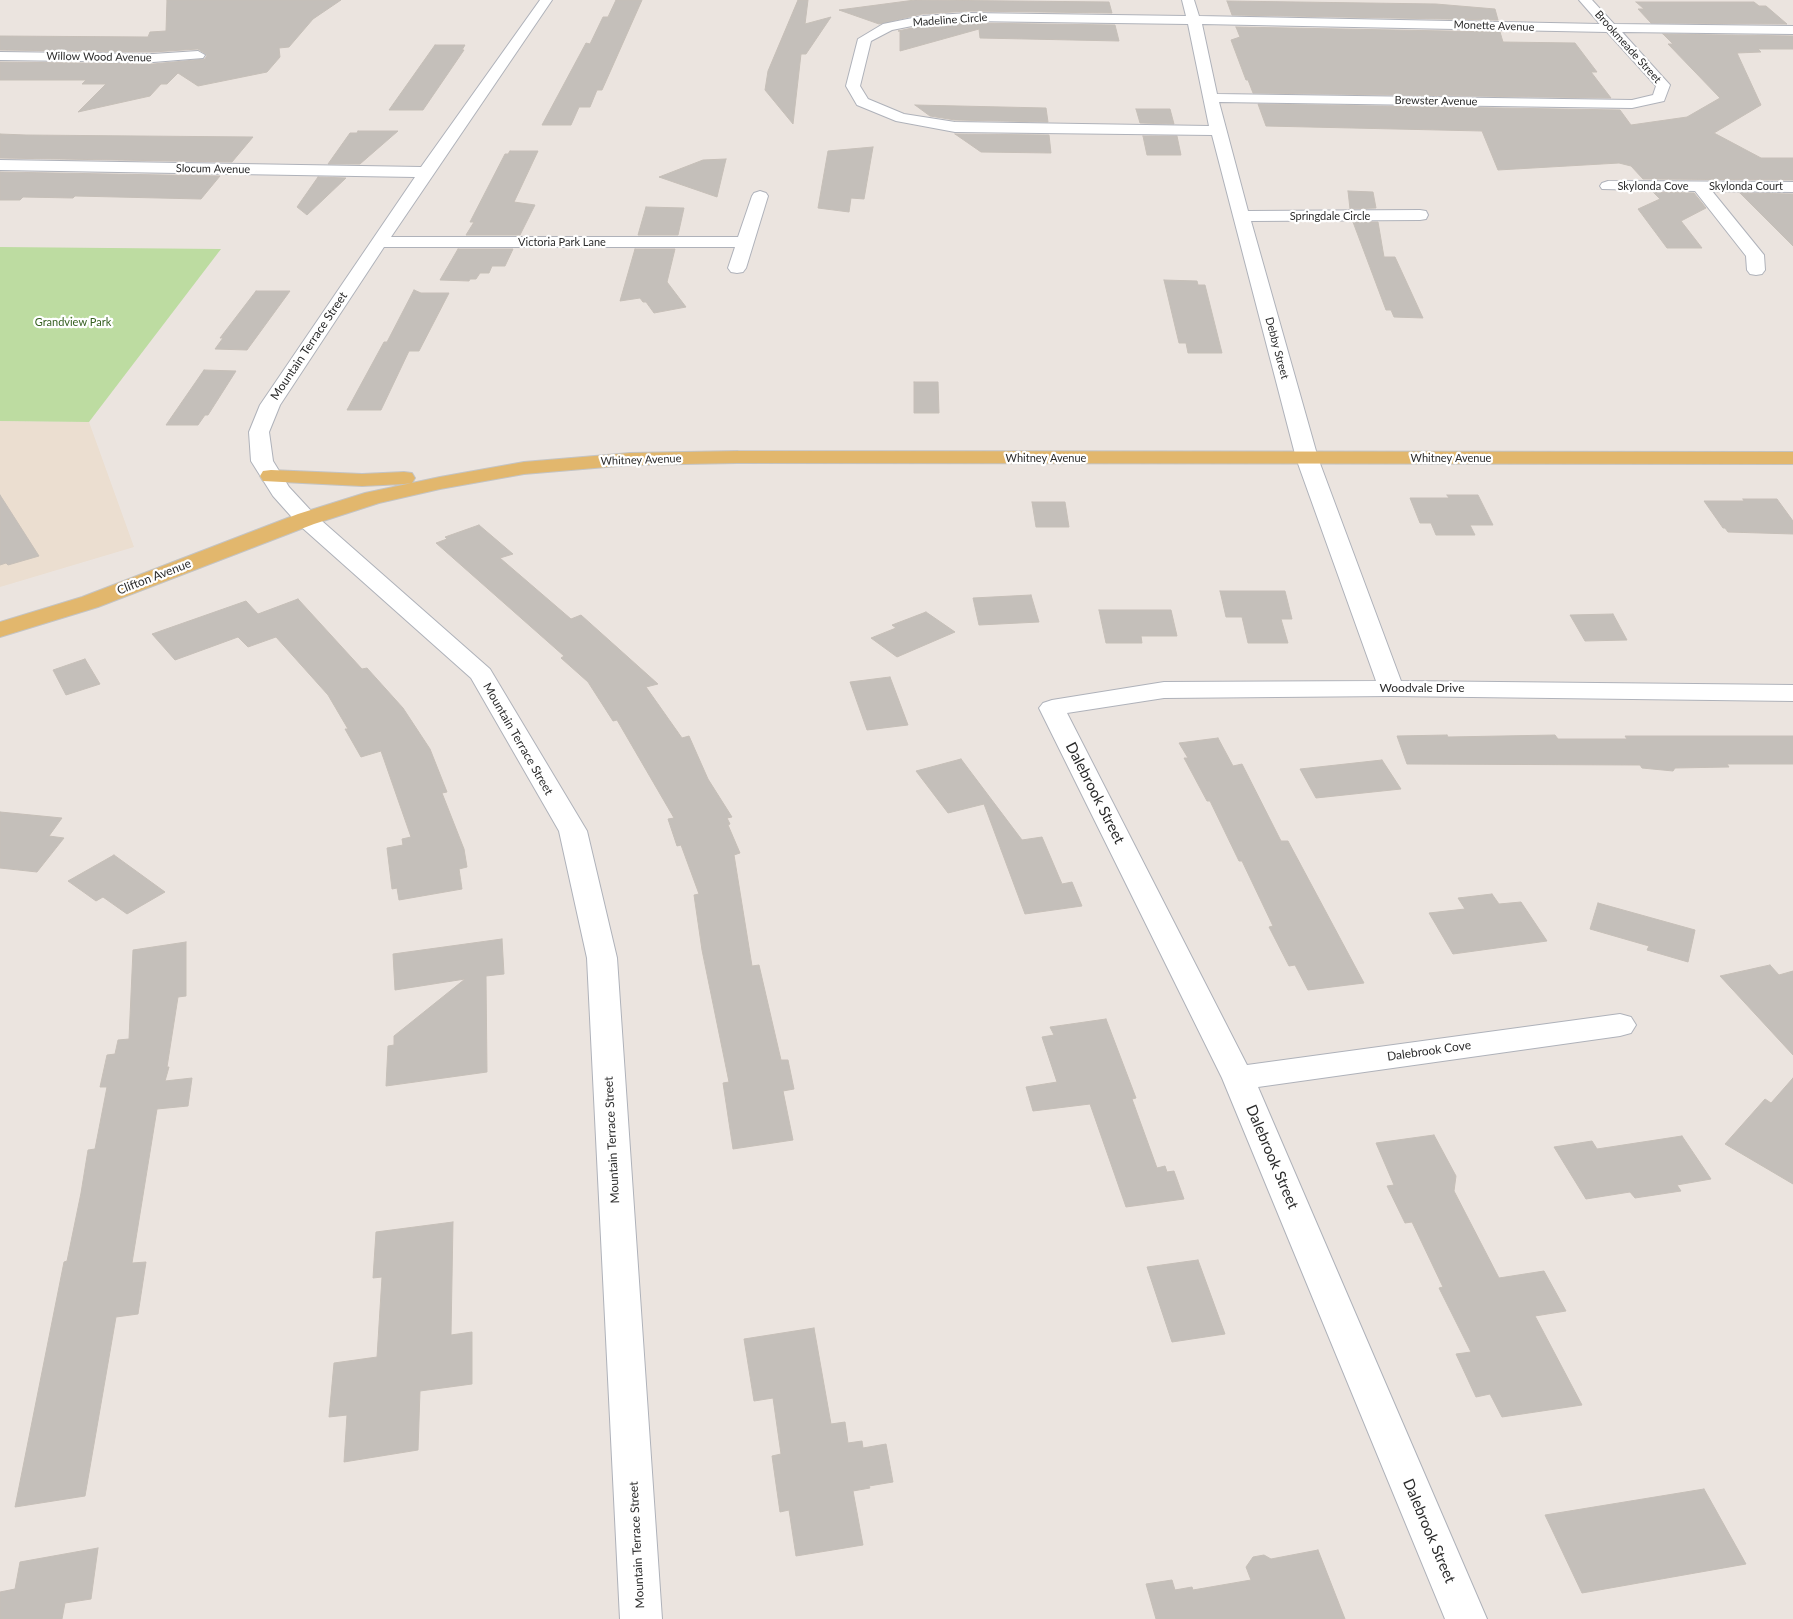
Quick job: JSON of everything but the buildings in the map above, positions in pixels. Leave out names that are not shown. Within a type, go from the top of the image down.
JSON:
[{"type":"main road","name":"Whitney Avenue","points":[[306,519],[373,498],[440,482],[524,468],[630,459],[1793,458]]},
{"type":"main road","points":[[271,476],[362,480],[496,473]]},
{"type":"main road","name":"Clifton Avenue","points":[[0,630],[90,602],[306,519]]},
{"type":"street","name":"Mountain Terrace Street","points":[[546,0],[426,172],[270,405],[260,432],[262,461],[281,492],[306,519],[481,674],[572,831],[602,958],[641,1619]]},
{"type":"street","name":"Debby Street","points":[[1188,0],[1212,98],[1218,131],[1307,458],[1391,688]]},
{"type":"street","name":"Brookmeade Street","points":[[1585,0],[1663,86],[1659,98]]},
{"type":"street","name":"Madeline Circle","points":[[1194,20],[968,16],[922,20],[888,27],[865,39],[853,86],[862,102],[901,118],[955,126],[1218,131]]},
{"type":"street","name":"Monette Avenue","points":[[1194,20],[1411,23],[1500,27],[1793,30]]},
{"type":"street","name":"Willow Wood Avenue","points":[[0,56],[152,58],[198,55]]},
{"type":"street","name":"Brewster Avenue","points":[[1212,98],[1632,104],[1659,98]]},
{"type":"street","name":"Slocum Avenue","points":[[0,166],[426,172]]},
{"type":"street","name":"Skylonda Cove","points":[[1608,186],[1699,186]]},
{"type":"street","name":"Skylonda Court","points":[[1699,186],[1793,186]]},
{"type":"street","points":[[1699,186],[1756,255],[1756,270]]},
{"type":"street","points":[[738,268],[760,196]]},
{"type":"street","name":"Springdale Circle","points":[[1241,216],[1420,215]]},
{"type":"street","name":"Victoria Park Lane","points":[[380,242],[745,242]]},
{"type":"street","name":"Woodvale Drive","points":[[1052,708],[1164,690],[1391,688],[1793,692]]},
{"type":"street","name":"Dalebrook Street","points":[[1052,708],[1238,1078],[1466,1619]]},
{"type":"street","name":"Dalebrook Cove","points":[[1238,1078],[1620,1025]]},
{"type":"shaded area","points":[[0,421],[89,422],[134,547],[0,587]]},
{"type":"green space","name":"Grandview Park","points":[[0,247],[221,249],[89,422],[0,421]]}]
